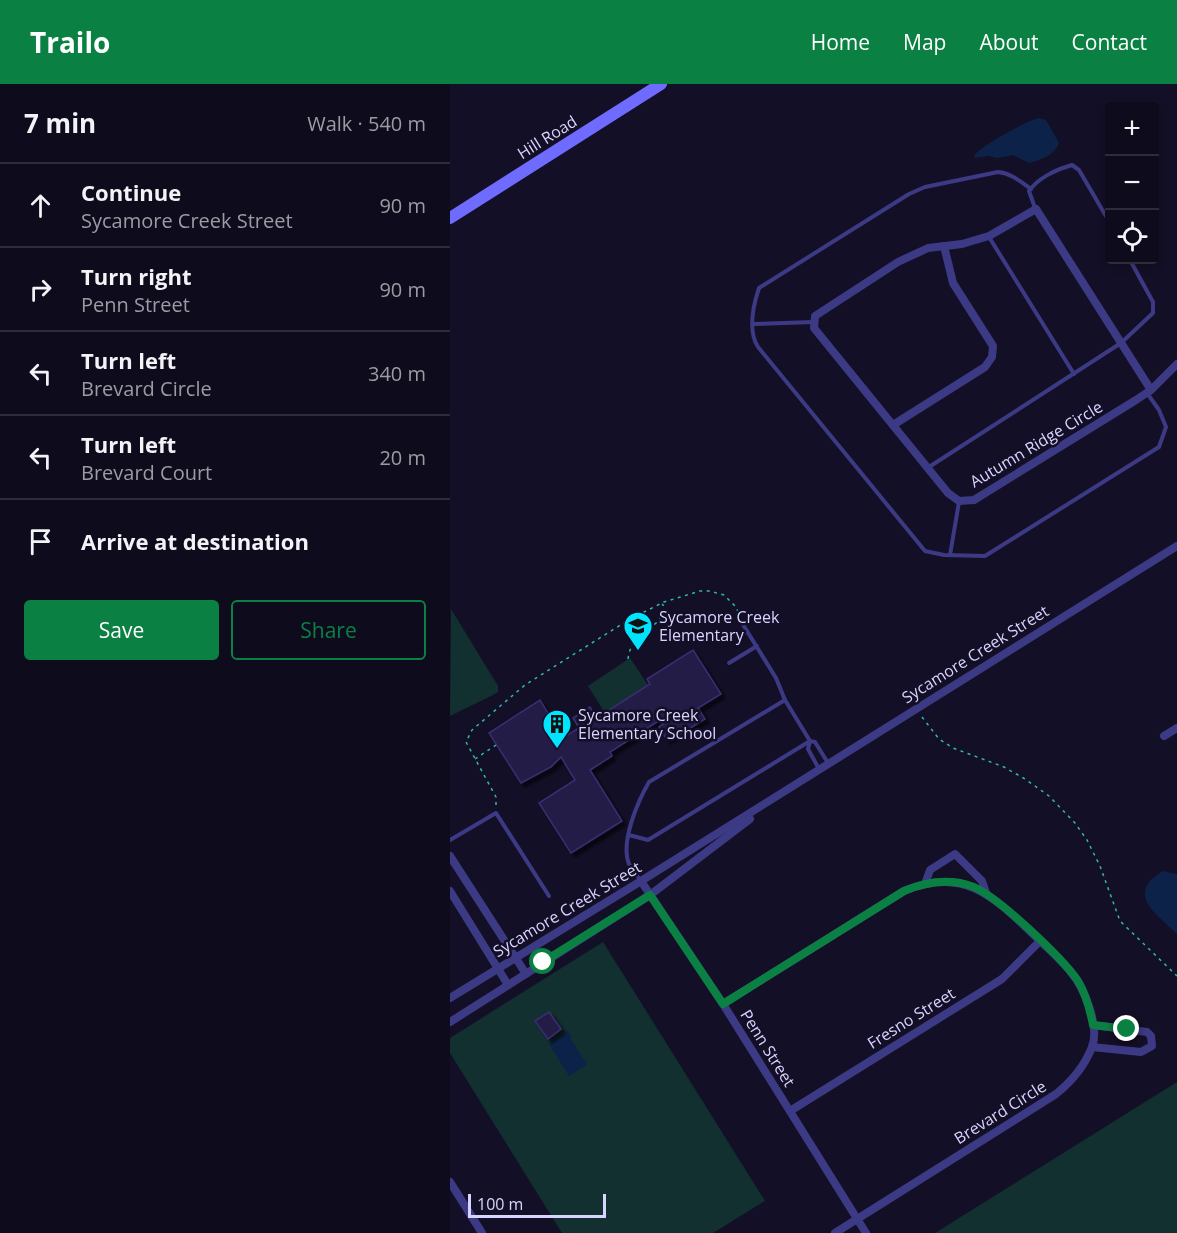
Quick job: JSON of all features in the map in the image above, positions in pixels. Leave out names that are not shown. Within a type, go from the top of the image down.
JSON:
[{"type":"main road","name":"Hill Road","points":[[450,218],[661,84]]},
{"type":"street","points":[[814,321],[815,316],[822,311],[898,262],[928,248],[962,244],[989,236],[1036,209],[1121,343],[1149,392]]},
{"type":"street","points":[[893,425],[985,367],[992,357],[993,346],[953,283],[944,246]]},
{"type":"street","name":"Autumn Ridge Circle","points":[[814,321],[814,328],[927,468],[948,493],[959,501],[974,500],[1149,392],[1177,364]]},
{"type":"street","name":"Sycamore Creek Street","points":[[450,998],[1177,547]]},
{"type":"street","points":[[1164,736],[1177,728]]},
{"type":"street","name":"Sycamore Creek Street","points":[[450,1022],[650,895],[790,788]]},
{"type":"street","name":"Brevard Circle","points":[[925,884],[930,870],[955,854],[982,881],[987,893]]},
{"type":"street","points":[[450,856],[526,974]]},
{"type":"street","name":"Penn Street","points":[[641,881],[723,1004],[866,1233]]},
{"type":"street","name":"Brevard Circle","points":[[723,1004],[904,891],[925,884],[947,881],[961,883],[987,893],[998,901],[1070,971],[1085,994],[1093,1025],[1092,1047],[1076,1075],[1056,1094],[835,1233]]},
{"type":"street","points":[[450,891],[508,985]]},
{"type":"street","name":"Fresno Street","points":[[790,1112],[1002,979],[1040,941]]},
{"type":"street","points":[[1092,1047],[1141,1052],[1152,1046],[1151,1036],[1147,1032],[1093,1025]]},
{"type":"street","points":[[450,1182],[482,1233]]},
{"type":"lane","points":[[1036,209],[1029,191],[1035,183],[1063,167],[1072,165],[1079,171],[1105,215]]},
{"type":"lane","points":[[1031,189],[1005,173],[998,172],[925,187],[909,194],[759,288],[755,299],[752,337],[758,348],[925,551],[950,555],[985,556],[1159,447],[1166,427],[1149,392]]},
{"type":"lane","points":[[989,236],[1074,374]]},
{"type":"lane","points":[[927,468],[1121,343],[1153,313],[1153,302],[1132,264]]},
{"type":"lane","points":[[753,324],[814,321]]},
{"type":"lane","points":[[950,555],[959,501]]},
{"type":"lane","points":[[742,623],[776,678],[785,700],[810,741],[808,749],[819,769]]},
{"type":"lane","points":[[729,663],[757,646]]},
{"type":"lane","points":[[641,881],[629,864],[627,848],[638,802],[649,782],[785,700]]},
{"type":"lane","points":[[629,835],[648,840],[810,741],[816,742],[828,764]]},
{"type":"lane","points":[[450,840],[496,813],[549,896]]},
{"type":"path","points":[[496,813],[496,797],[465,742],[472,730],[506,699],[553,666],[661,603],[700,591],[709,591],[724,595],[736,607],[742,623]]},
{"type":"path","points":[[628,659],[630,647],[634,641],[655,624],[664,613],[665,607],[661,603]]},
{"type":"path","points":[[916,709],[939,739],[953,748],[1004,767],[1049,796],[1075,823],[1086,840],[1100,866],[1120,921],[1177,976]]},
{"type":"path","points":[[474,760],[496,745]]},
{"type":"green space","points":[[451,609],[498,686],[498,692],[450,716]]},
{"type":"green space","points":[[630,658],[648,685],[605,713],[588,686]]},
{"type":"green space","points":[[603,942],[765,1201],[713,1233],[562,1233],[450,1053],[450,1038]]},
{"type":"green space","points":[[1177,1082],[1177,1233],[935,1233]]},
{"type":"water","points":[[1039,118],[1046,120],[1059,143],[1047,156],[1029,163],[1013,155],[975,158],[977,152],[993,141]]},
{"type":"water","points":[[1163,871],[1177,874],[1177,934],[1153,911],[1145,896],[1146,888],[1152,879]]},
{"type":"water","points":[[568,1031],[587,1064],[569,1076],[549,1044]]},
{"type":"building","name":"Sycamore Creek Elementary School","points":[[693,650],[721,694],[698,708],[705,719],[681,734],[680,732],[667,740],[659,727],[663,724],[660,720],[610,752],[612,756],[590,770],[622,821],[571,853],[539,803],[575,780],[561,757],[551,767],[521,783],[489,733],[540,700],[563,738],[579,728],[573,718],[590,707],[597,718],[650,684],[647,679]]},
{"type":"building","points":[[549,1012],[561,1029],[548,1039],[535,1021]]},
{"type":"place","name":"Sycamore Creek Elementary","points":[[638,652]]},
{"type":"place","name":"Sycamore Creek Elementary School","points":[[557,750]]},
{"type":"route","points":[[543,962],[650,895],[723,1004],[904,891],[918,885],[947,881],[974,887],[998,901],[1070,971],[1085,994],[1093,1025],[1127,1029]]}]
